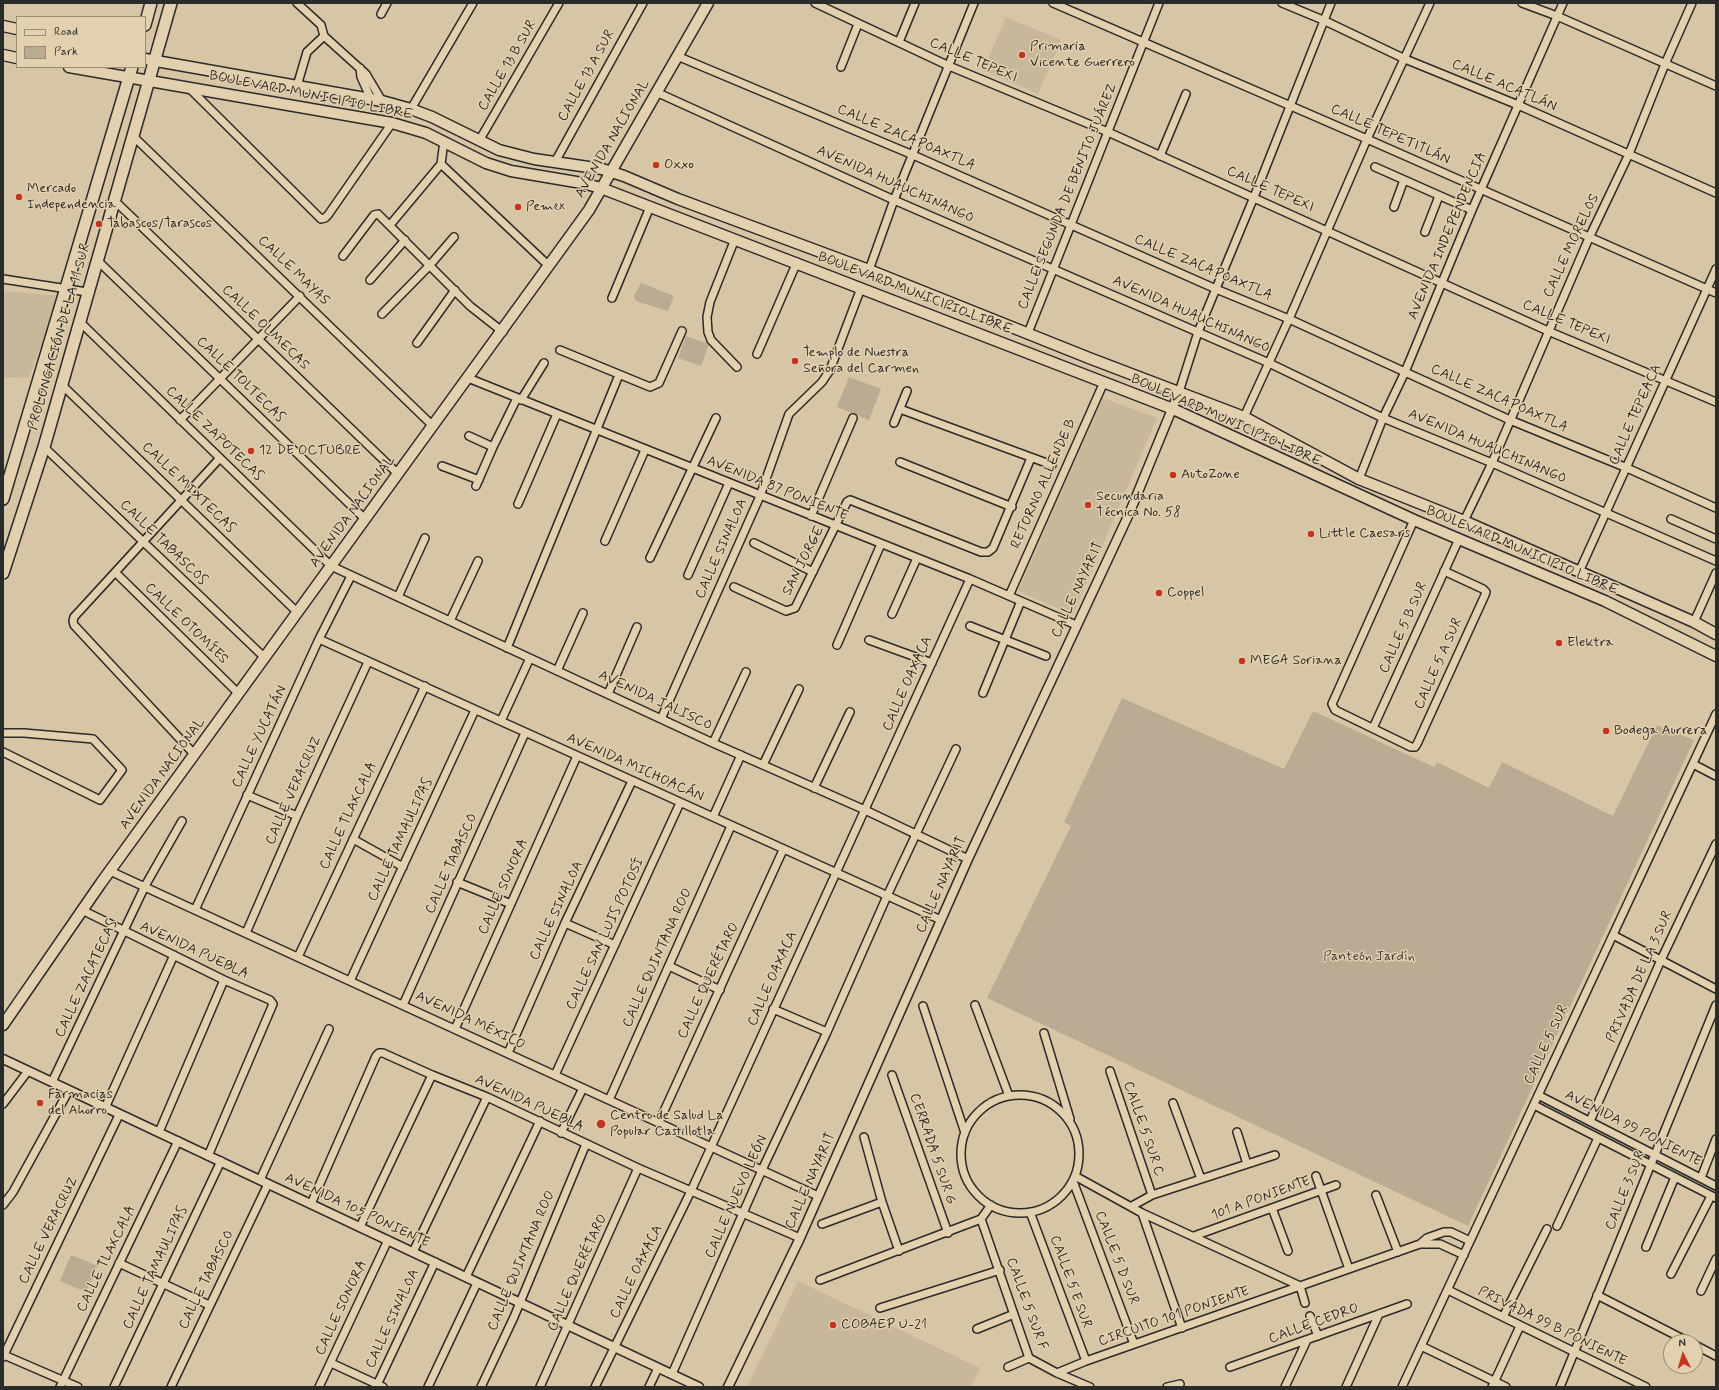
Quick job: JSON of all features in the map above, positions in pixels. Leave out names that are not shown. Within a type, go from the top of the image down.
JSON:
[{"type":"main road","name":"PROLONGACIÓN DE LA 11 SUR","points":[[3,573],[44,447],[87,292],[115,201],[149,81],[150,60],[171,3]]},
{"type":"main road","name":"AVENIDA NACIONAL","points":[[3,1025],[110,870],[502,332],[589,210],[610,171],[708,3]]},
{"type":"main road","points":[[146,21],[149,10]]},
{"type":"main road","points":[[3,26],[16,29]]},
{"type":"main road","points":[[3,55],[16,58]]},
{"type":"main road","name":"BOULEVARD MUNICIPIO LIBRE","points":[[150,60],[371,99],[411,109],[450,125],[479,141],[518,156],[610,171],[678,199],[869,270],[1028,334],[1244,417],[1332,466],[1359,479],[1464,521],[1694,622],[1716,634]]},
{"type":"main road","name":"BOULEVARD MUNICIPIO LIBRE","points":[[81,68],[131,72],[149,81],[392,123],[426,133],[486,163],[511,171],[582,182],[601,188],[797,262],[1173,409],[1414,520],[1605,601],[1716,656]]},
{"type":"main road","name":"PROLONGACIÓN DE LA 11 SUR","points":[[3,499],[131,72]]},
{"type":"street","points":[[297,3],[321,25],[324,36],[366,74],[382,102]]},
{"type":"street","points":[[381,14],[387,3]]},
{"type":"street","points":[[411,109],[473,3]]},
{"type":"street","name":"CALLE 13 B SUR","points":[[479,141],[559,3]]},
{"type":"street","name":"CALLE 13 A SUR","points":[[555,162],[643,3]]},
{"type":"street","name":"CALLE TEPEXI","points":[[815,3],[949,66],[1108,132],[1328,230],[1548,331],[1716,402]]},
{"type":"street","points":[[899,42],[915,3]]},
{"type":"street","points":[[869,270],[894,200],[974,3]]},
{"type":"street","name":"CALLE TEPETITLÁN","points":[[1053,3],[1290,105],[1716,293]]},
{"type":"street","name":"CALLE SEGUNDA DE BENITO JUÁREZ","points":[[1028,334],[1159,3]]},
{"type":"street","name":"CALLE ACATLÁN","points":[[1282,3],[1324,20],[1405,59],[1518,105],[1716,193]]},
{"type":"street","points":[[1179,392],[1198,332],[1254,197],[1331,3]]},
{"type":"street","points":[[1244,417],[1289,319],[1367,139],[1430,3]]},
{"type":"street","points":[[1522,3],[1557,16],[1716,86]]},
{"type":"street","name":"AVENIDA INDEPENDENCIA","points":[[1359,479],[1383,418],[1405,372],[1441,282],[1563,3]]},
{"type":"street","name":"CALLE MORELOS","points":[[1464,521],[1492,463],[1589,238],[1630,154],[1665,64],[1692,3]]},
{"type":"street","points":[[841,67],[858,24]]},
{"type":"street","points":[[297,86],[307,52],[324,36]]},
{"type":"street","name":"CALLE ZACAPOAXTLA","points":[[678,56],[913,155],[1216,289],[1289,319],[1510,420],[1627,468],[1716,508]]},
{"type":"street","points":[[360,68],[361,77],[371,99]]},
{"type":"street","points":[[189,88],[321,219],[328,215],[392,123]]},
{"type":"street","name":"AVENIDA HUAUCHINANGO","points":[[656,92],[894,200],[1269,363],[1383,418],[1492,463],[1716,561]]},
{"type":"street","points":[[1160,156],[1186,94]]},
{"type":"street","name":"CALLE MAYAS","points":[[133,136],[433,426]]},
{"type":"street","points":[[390,225],[441,164],[444,141]]},
{"type":"street","points":[[441,164],[549,266]]},
{"type":"street","points":[[1375,167],[1472,210]]},
{"type":"street","points":[[1394,207],[1404,180]]},
{"type":"street","points":[[1425,232],[1440,196]]},
{"type":"street","name":"CALLE OLMECAS","points":[[115,201],[398,474]]},
{"type":"street","points":[[612,298],[650,207]]},
{"type":"street","points":[[343,256],[374,215],[378,214],[470,306],[502,332]]},
{"type":"street","points":[[382,314],[430,265],[454,237]]},
{"type":"street","points":[[735,239],[710,302],[707,325],[711,340],[737,367]]},
{"type":"street","points":[[370,280],[405,240]]},
{"type":"street","name":"CALLE TOLTECAS","points":[[97,260],[365,519]]},
{"type":"street","points":[[758,354],[797,262]]},
{"type":"street","name":"CALLE TEPEACA","points":[[1579,572],[1716,269]]},
{"type":"street","points":[[3,279],[87,292]]},
{"type":"street","name":"CALLE SINALOA","points":[[661,719],[760,496],[789,414],[822,382],[830,370],[861,288]]},
{"type":"street","points":[[417,343],[455,290]]},
{"type":"street","points":[[180,420],[300,296]]},
{"type":"street","name":"CALLE ZAPOTECAS","points":[[79,321],[331,566]]},
{"type":"street","points":[[560,350],[650,387],[659,383],[682,331]]},
{"type":"street","points":[[442,466],[478,483],[493,447],[519,399],[544,363]]},
{"type":"street","points":[[507,648],[619,375]]},
{"type":"street","name":"AVENIDA 87 PONIENTE","points":[[468,378],[597,431],[970,579],[1076,625]]},
{"type":"street","name":"RETORNO ALLENDE B","points":[[1009,596],[1104,382]]},
{"type":"street","name":"CALLE MIXTECAS","points":[[61,384],[297,612]]},
{"type":"street","points":[[894,423],[907,391]]},
{"type":"street","name":"CALLE NAYARIT","points":[[728,1387],[800,1238],[968,859],[1129,514],[1179,392]]},
{"type":"street","points":[[900,409],[1052,465]]},
{"type":"street","points":[[518,504],[557,414]]},
{"type":"street","points":[[650,558],[716,418]]},
{"type":"street","points":[[812,516],[853,418]]},
{"type":"street","points":[[469,436],[493,447]]},
{"type":"street","name":"CALLE TABASCOS","points":[[44,447],[264,657]]},
{"type":"street","points":[[605,541],[645,450]]},
{"type":"street","points":[[194,754],[74,625],[74,617],[220,458]]},
{"type":"street","points":[[900,462],[1012,507],[1031,458]]},
{"type":"street","points":[[688,575],[730,484]]},
{"type":"street","name":"SAN JORGE","points":[[734,587],[786,611],[794,608],[850,500],[981,552],[988,552],[994,548],[1012,507]]},
{"type":"street","points":[[1671,519],[1716,539]]},
{"type":"street","points":[[1373,728],[1335,710],[1332,704],[1414,520]]},
{"type":"street","points":[[398,597],[425,538]]},
{"type":"street","name":"CALLE 5 B SUR","points":[[1373,728],[1459,539]]},
{"type":"street","points":[[754,543],[813,572]]},
{"type":"street","points":[[838,645],[881,544]]},
{"type":"street","points":[[892,614],[917,558]]},
{"type":"street","points":[[450,621],[478,561]]},
{"type":"street","name":"AVENIDA JALISCO","points":[[331,566],[713,743],[865,810],[968,859]]},
{"type":"street","name":"CALLE 5 A SUR","points":[[1373,728],[1415,747],[1486,592],[1483,589],[1444,571]]},
{"type":"street","name":"CALLE OTOMÍES","points":[[116,573],[238,693]]},
{"type":"street","points":[[1694,622],[1716,573]]},
{"type":"street","name":"CALLE YUCATÁN","points":[[195,910],[247,795],[351,576]]},
{"type":"street","name":"CALLE OAXACA","points":[[595,1387],[691,1191],[970,579]]},
{"type":"street","points":[[983,693],[1006,641],[1021,601]]},
{"type":"street","points":[[557,671],[583,614]]},
{"type":"street","points":[[970,626],[1046,656]]},
{"type":"street","points":[[608,694],[636,627]]},
{"type":"street","name":"AVENIDA MICHOACÁN","points":[[320,639],[783,850],[836,872],[941,920]]},
{"type":"street","points":[[869,640],[932,663]]},
{"type":"street","points":[[501,722],[530,658]]},
{"type":"street","name":"CALLE VERACRUZ","points":[[246,933],[297,816],[368,662]]},
{"type":"street","points":[[713,743],[746,672]]},
{"type":"street","name":"CALLE TLAXCALA","points":[[298,957],[425,686]]},
{"type":"street","points":[[762,765],[799,689]]},
{"type":"street","name":"CALLE TAMAULIPAS","points":[[350,981],[475,710]]},
{"type":"street","points":[[814,788],[850,712]]},
{"type":"street","name":"CALLE 5 SUR","points":[[1402,1387],[1716,714]]},
{"type":"street","points":[[6,733],[24,732],[93,739],[122,770],[100,800],[6,753]]},
{"type":"street","name":"CALLE TABASCO","points":[[403,1005],[525,733]]},
{"type":"street","name":"CALLE NUEVO LEÓN","points":[[672,1374],[762,1170],[827,1032],[915,834],[956,749]]},
{"type":"street","points":[[713,817],[741,755]]},
{"type":"street","name":"CALLE SONORA","points":[[455,1029],[578,756]]},
{"type":"street","points":[[1693,764],[1716,776]]},
{"type":"street","name":"CALLE SINALOA","points":[[508,1053],[565,924],[632,781]]},
{"type":"street","points":[[247,795],[297,816]]},
{"type":"street","name":"CALLE SAN LUIS POTOSÍ","points":[[555,1075],[680,803]]},
{"type":"street","name":"CALLE ZACATECAS","points":[[52,1082],[145,886],[182,821]]},
{"type":"street","name":"CALLE QUINTANA ROO","points":[[609,1100],[731,826]]},
{"type":"street","points":[[353,839],[403,866]]},
{"type":"street","name":"PRIVADA DE LA 3 SUR","points":[[1590,1121],[1661,960],[1716,844]]},
{"type":"street","name":"CALLE QUERÉTARO","points":[[659,1122],[783,850]]},
{"type":"street","name":"AVENIDA MÉXICO","points":[[110,870],[818,1196]]},
{"type":"street","points":[[457,882],[511,904]]},
{"type":"street","name":"AVENIDA PUEBLA","points":[[82,910],[224,980],[270,1000],[273,1004],[208,1156]]},
{"type":"street","points":[[565,924],[615,945]]},
{"type":"street","points":[[1613,935],[1716,989]]},
{"type":"street","points":[[105,1108],[174,955]]},
{"type":"street","points":[[669,966],[720,990]]},
{"type":"street","points":[[159,1132],[224,980]]},
{"type":"street","points":[[975,1004],[1009,1096]]},
{"type":"street","name":"CALLE 3 SUR","points":[[1560,1387],[1716,1005]]},
{"type":"street","points":[[923,1006],[965,1133]]},
{"type":"street","points":[[773,1009],[827,1032]]},
{"type":"street","points":[[260,1180],[329,1029]]},
{"type":"street","points":[[1044,1034],[1080,1149],[1079,1162],[1074,1178],[1067,1190],[1050,1204],[1030,1212],[1010,1212],[991,1205],[979,1196],[970,1184],[963,1170],[961,1155],[965,1133],[971,1121],[981,1110],[999,1099],[1009,1096],[1024,1095],[1038,1097],[1051,1103],[1062,1112],[1071,1124]]},
{"type":"street","name":"AVENIDA PUEBLA","points":[[311,1204],[376,1056],[379,1053],[383,1053],[487,1097],[638,1168],[800,1238]]},
{"type":"street","name":"AVENIDA 105 PONIENTE","points":[[3,1059],[119,1115],[221,1161],[699,1387]]},
{"type":"street","points":[[3,1104],[28,1071]]},
{"type":"street","name":"CALLE 5 SUR C","points":[[1110,1071],[1152,1195]]},
{"type":"street","points":[[360,1227],[432,1075]]},
{"type":"street","name":"CERRADA 5 SUR G","points":[[892,1075],[948,1233]]},
{"type":"street","points":[[561,1133],[583,1088]]},
{"type":"street","points":[[3,1205],[13,1192],[68,1090]]},
{"type":"street","name":"AVENIDA 99 PONIENTE","points":[[1538,1095],[1716,1186]]},
{"type":"street","name":"CALLE SINALOA","points":[[413,1252],[487,1097]]},
{"type":"street","points":[[1173,1103],[1201,1179]]},
{"type":"street","name":"AVENIDA 99 PONIENTE","points":[[1534,1105],[1714,1197]]},
{"type":"street","name":"CALLE VERACRUZ","points":[[4,1356],[119,1115]]},
{"type":"street","points":[[466,1278],[540,1121]]},
{"type":"street","points":[[1237,1132],[1247,1164]]},
{"type":"street","points":[[864,1137],[882,1202],[900,1251]]},
{"type":"street","points":[[1557,1226],[1598,1138]]},
{"type":"street","points":[[1701,1178],[1716,1139]]},
{"type":"street","name":"CALLE TLAXCALA","points":[[62,1384],[178,1141]]},
{"type":"street","name":"CALLE QUINTANA ROO","points":[[481,1387],[520,1303],[586,1144]]},
{"type":"street","points":[[1132,1206],[1152,1195],[1275,1155]]},
{"type":"street","name":"CALLE TAMAULIPAS","points":[[114,1387],[221,1161]]},
{"type":"street","name":"CALLE QUERÉTARO","points":[[540,1387],[638,1168]]},
{"type":"street","points":[[1316,1176],[1320,1191],[1349,1269]]},
{"type":"street","points":[[1646,1247],[1674,1177]]},
{"type":"street","name":"CIRCUITO 101 PONIENTE","points":[[1074,1178],[1132,1206],[1142,1213],[1300,1286]]},
{"type":"street","name":"CALLE 5 D SUR","points":[[1074,1178],[1134,1344]]},
{"type":"street","name":"CALLE TABASCO","points":[[171,1387],[268,1184]]},
{"type":"street","name":"101 A PONIENTE","points":[[1194,1236],[1336,1186]]},
{"type":"street","points":[[1376,1194],[1398,1252]]},
{"type":"street","points":[[1671,1274],[1714,1197]]},
{"type":"street","points":[[822,1224],[882,1202]]},
{"type":"street","points":[[820,1280],[948,1233],[981,1219],[991,1205]]},
{"type":"street","points":[[1272,1208],[1288,1251]]},
{"type":"street","name":"CALLE 5 E SUR","points":[[1030,1212],[1086,1361]]},
{"type":"street","points":[[1142,1213],[1182,1328]]},
{"type":"street","name":"CALLE 5 SUR F","points":[[981,1219],[1000,1270],[1029,1358],[1057,1373],[1090,1387]]},
{"type":"street","points":[[1503,1317],[1547,1229]]},
{"type":"street","name":"CIRCUITO 101 PONIENTE","points":[[1420,1244],[1427,1238],[1444,1232],[1451,1232],[1470,1241]]},
{"type":"street","name":"CALLE SONORA","points":[[320,1387],[388,1240]]},
{"type":"street","name":"CIRCUITO 101 PONIENTE","points":[[1057,1373],[1086,1361],[1420,1244],[1440,1244],[1464,1255]]},
{"type":"street","points":[[1701,1291],[1716,1259]]},
{"type":"street","name":"CALLE SINALOA","points":[[378,1386],[434,1262]]},
{"type":"street","points":[[119,1263],[209,1306]]},
{"type":"street","points":[[880,1308],[1000,1270]]},
{"type":"street","points":[[428,1387],[477,1283]]},
{"type":"street","points":[[1300,1286],[1305,1303]]},
{"type":"street","name":"PRIVADA 99 B PONIENTE","points":[[1448,1290],[1646,1387]]},
{"type":"street","points":[[1597,1295],[1673,1334]]},
{"type":"street","name":"CALLE CEDRO","points":[[1230,1367],[1408,1304]]},
{"type":"street","points":[[977,1329],[1014,1314]]},
{"type":"street","points":[[1346,1387],[1379,1314]]},
{"type":"street","points":[[1310,1316],[1318,1336]]},
{"type":"street","points":[[1493,1384],[1520,1326]]},
{"type":"street","points":[[1285,1387],[1307,1340]]},
{"type":"street","points":[[1421,1346],[1493,1384],[1506,1387]]},
{"type":"street","points":[[1703,1349],[1716,1356]]},
{"type":"street","points":[[4,1356],[62,1384],[78,1387]]},
{"type":"street","points":[[1008,1367],[1029,1358]]},
{"type":"street","points":[[331,1363],[378,1386]]},
{"type":"street","points":[[649,1387],[658,1368]]},
{"type":"street","points":[[1167,1387],[1180,1384]]},
{"type":"shaded area","name":"Primaria Vicente Guerrero","points":[[1006,17],[1061,40],[1038,94],[983,71]]},
{"type":"shaded area","points":[[3,291],[61,296],[29,377],[3,378]]},
{"type":"shaded area","name":"Secundaria Técnica No. 58","points":[[1103,398],[1157,418],[1073,615],[1018,591]]},
{"type":"shaded area","name":"COBAEP U-21","points":[[798,1281],[980,1368],[971,1387],[747,1387]]},
{"type":"green space","points":[[641,283],[674,296],[668,311],[636,301],[634,296]]},
{"type":"green space","points":[[686,336],[709,344],[701,366],[678,358]]},
{"type":"green space","points":[[849,377],[881,389],[869,420],[837,407]]},
{"type":"green space","name":"Panteón Jardín","points":[[1122,698],[1284,769],[1313,711],[1434,767],[1437,762],[1489,788],[1502,762],[1613,816],[1657,725],[1694,740],[1468,1226],[987,998],[1071,826],[1064,822]]},
{"type":"green space","points":[[71,1255],[98,1266],[86,1292],[60,1281]]},
{"type":"place","name":"Primaria Vicente Guerrero","points":[[1022,55]]},
{"type":"place","name":"Oxxo","points":[[656,165]]},
{"type":"place","name":"Mercado Independencia","points":[[19,197]]},
{"type":"place","name":"Pemex","points":[[518,207]]},
{"type":"place","name":"Tabascos/Tarascos","points":[[99,224]]},
{"type":"place","name":"Templo de Nuestra Señora del Carmen","points":[[795,361]]},
{"type":"place","name":"12 DE OCTUBRE","points":[[251,451]]},
{"type":"place","name":"AutoZone","points":[[1173,475]]},
{"type":"place","name":"Secundaria Técnica No. 58","points":[[1088,505]]},
{"type":"place","name":"Little Caesars","points":[[1311,534]]},
{"type":"place","name":"Coppel","points":[[1159,593]]},
{"type":"place","name":"Elektra","points":[[1559,643]]},
{"type":"place","name":"MEGA Soriana","points":[[1242,661]]},
{"type":"place","name":"Bodega Aurrera","points":[[1606,731]]},
{"type":"place","name":"Farmacias del Ahorro","points":[[40,1103]]},
{"type":"place","name":"Centro de Salud La Popular Castillotla","points":[[601,1124]]},
{"type":"place","name":"COBAEP U-21","points":[[833,1325]]}]
